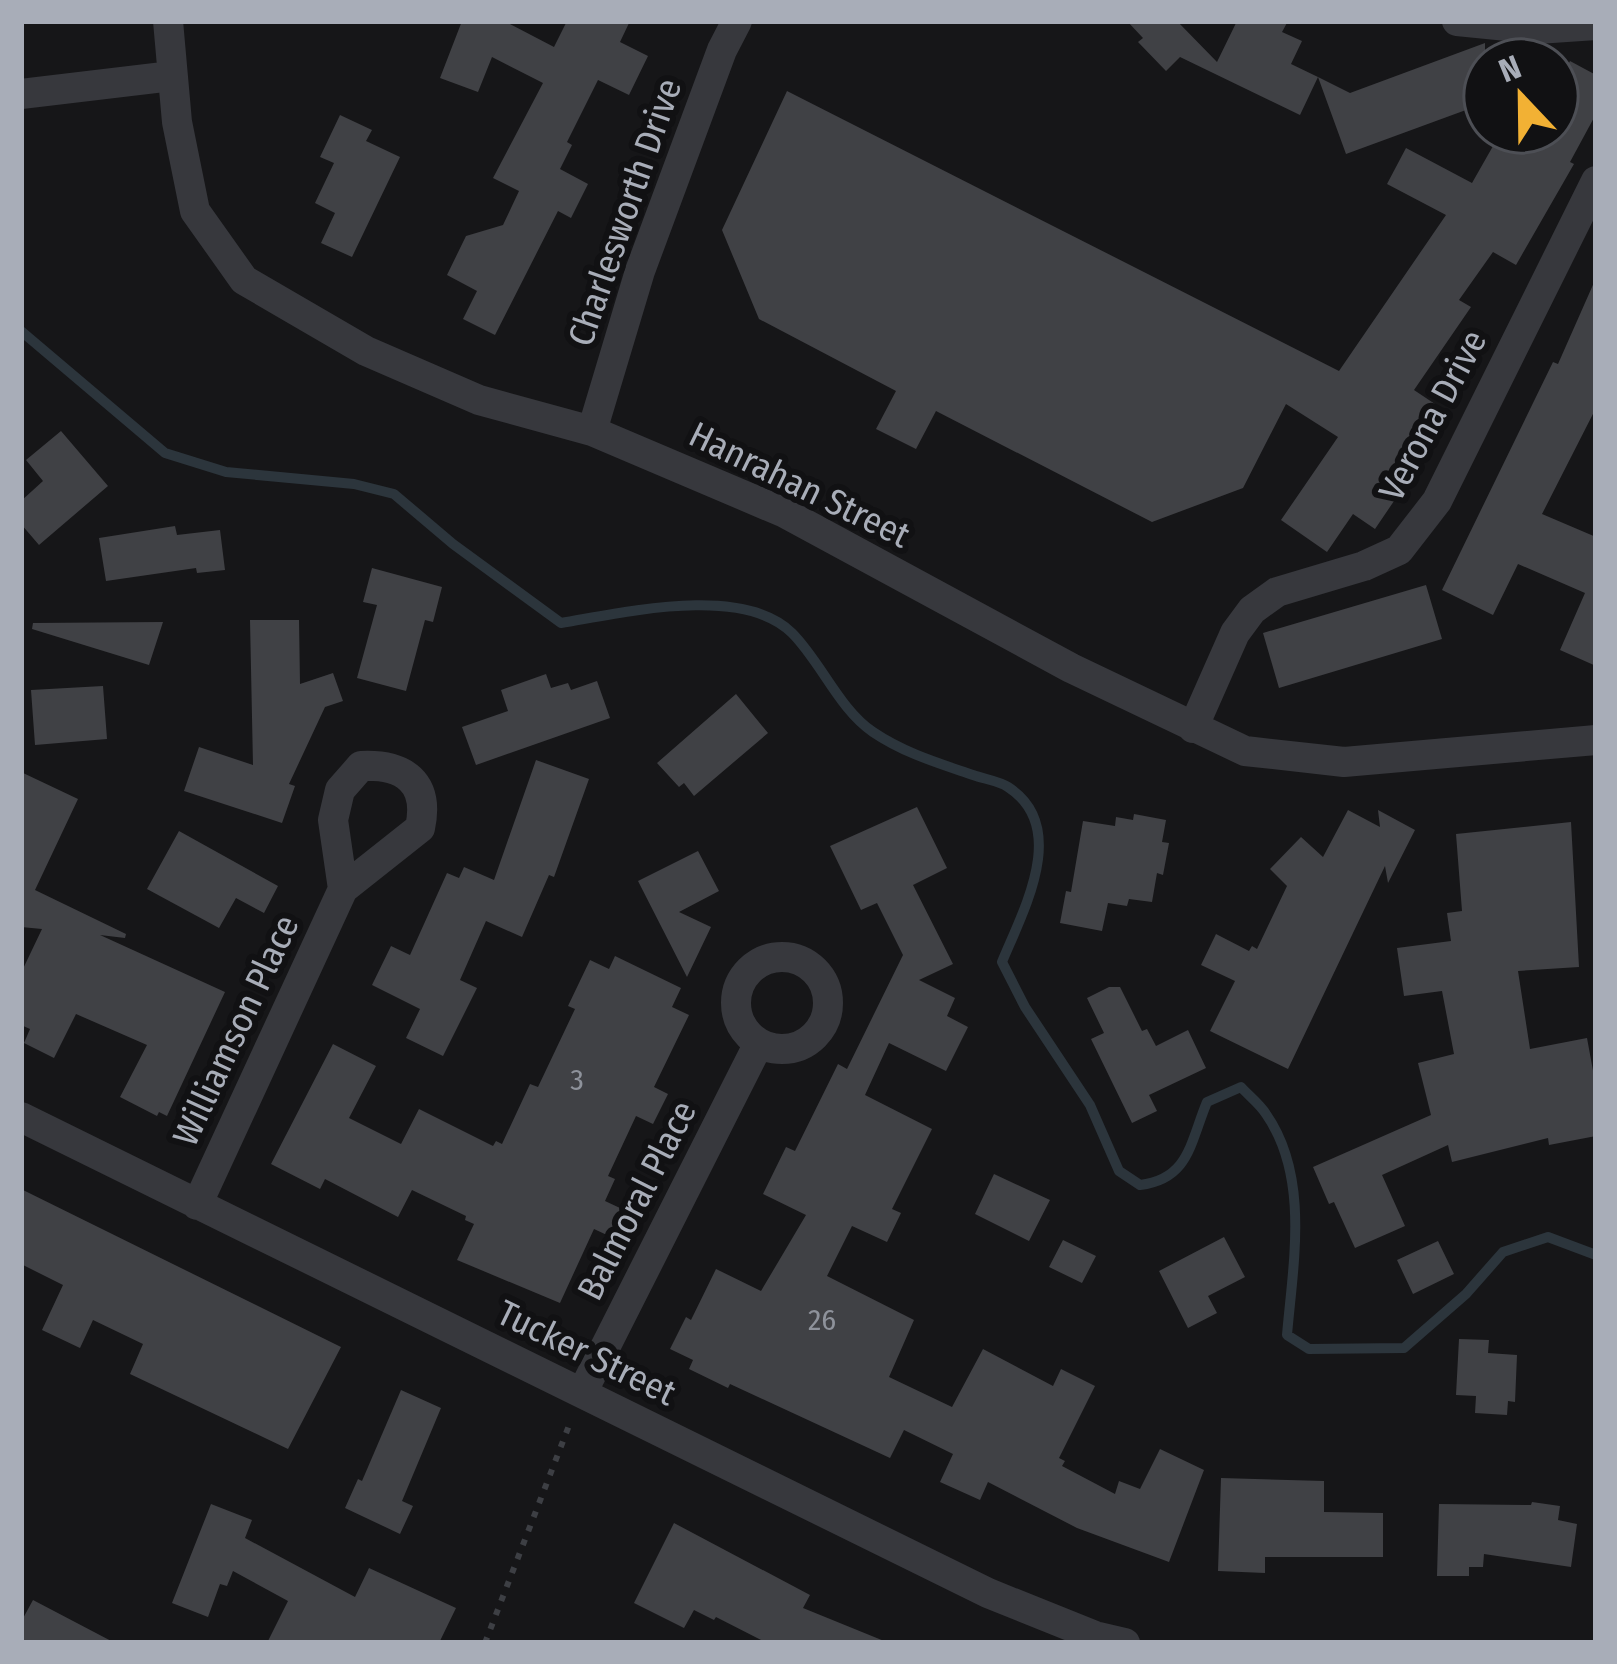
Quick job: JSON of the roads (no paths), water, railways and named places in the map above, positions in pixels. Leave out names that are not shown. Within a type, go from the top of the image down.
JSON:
[{"type":"street","name":"Hanrahan Street","points":[[168,21],[194,211],[244,280],[366,351],[479,400],[592,431],[785,513],[1071,668],[1245,751],[1344,762],[1596,740]]},
{"type":"street","name":"Charlesworth Drive","points":[[592,431],[640,271],[737,21]]},
{"type":"street","points":[[1457,21],[1537,29],[1596,25]]},
{"type":"street","points":[[21,94],[172,76]]},
{"type":"street","name":"Verona Drive","points":[[1193,728],[1235,633],[1252,610],[1277,592],[1364,566],[1399,550],[1437,501],[1596,181]]},
{"type":"street","name":"Williamson Place","points":[[197,1205],[343,889]]},
{"type":"street","name":"Balmoral Place","points":[[582,1393],[759,1042]]},
{"type":"street","name":"Tucker Street","points":[[21,1117],[988,1593],[1124,1643]]},
{"type":"waterway","points":[[21,331],[165,453],[226,472],[354,484],[394,494],[561,623],[681,606],[744,609],[771,618],[792,633],[850,711],[873,732],[922,757],[1008,787],[1026,804],[1036,824],[1039,847],[1029,895],[1002,962],[1025,1007],[1090,1105],[1119,1171],[1140,1185],[1178,1167],[1207,1102],[1241,1087],[1261,1107],[1280,1139],[1294,1193],[1295,1250],[1287,1335],[1309,1349],[1404,1348],[1466,1294],[1503,1252],[1548,1237],[1596,1255]]}]
